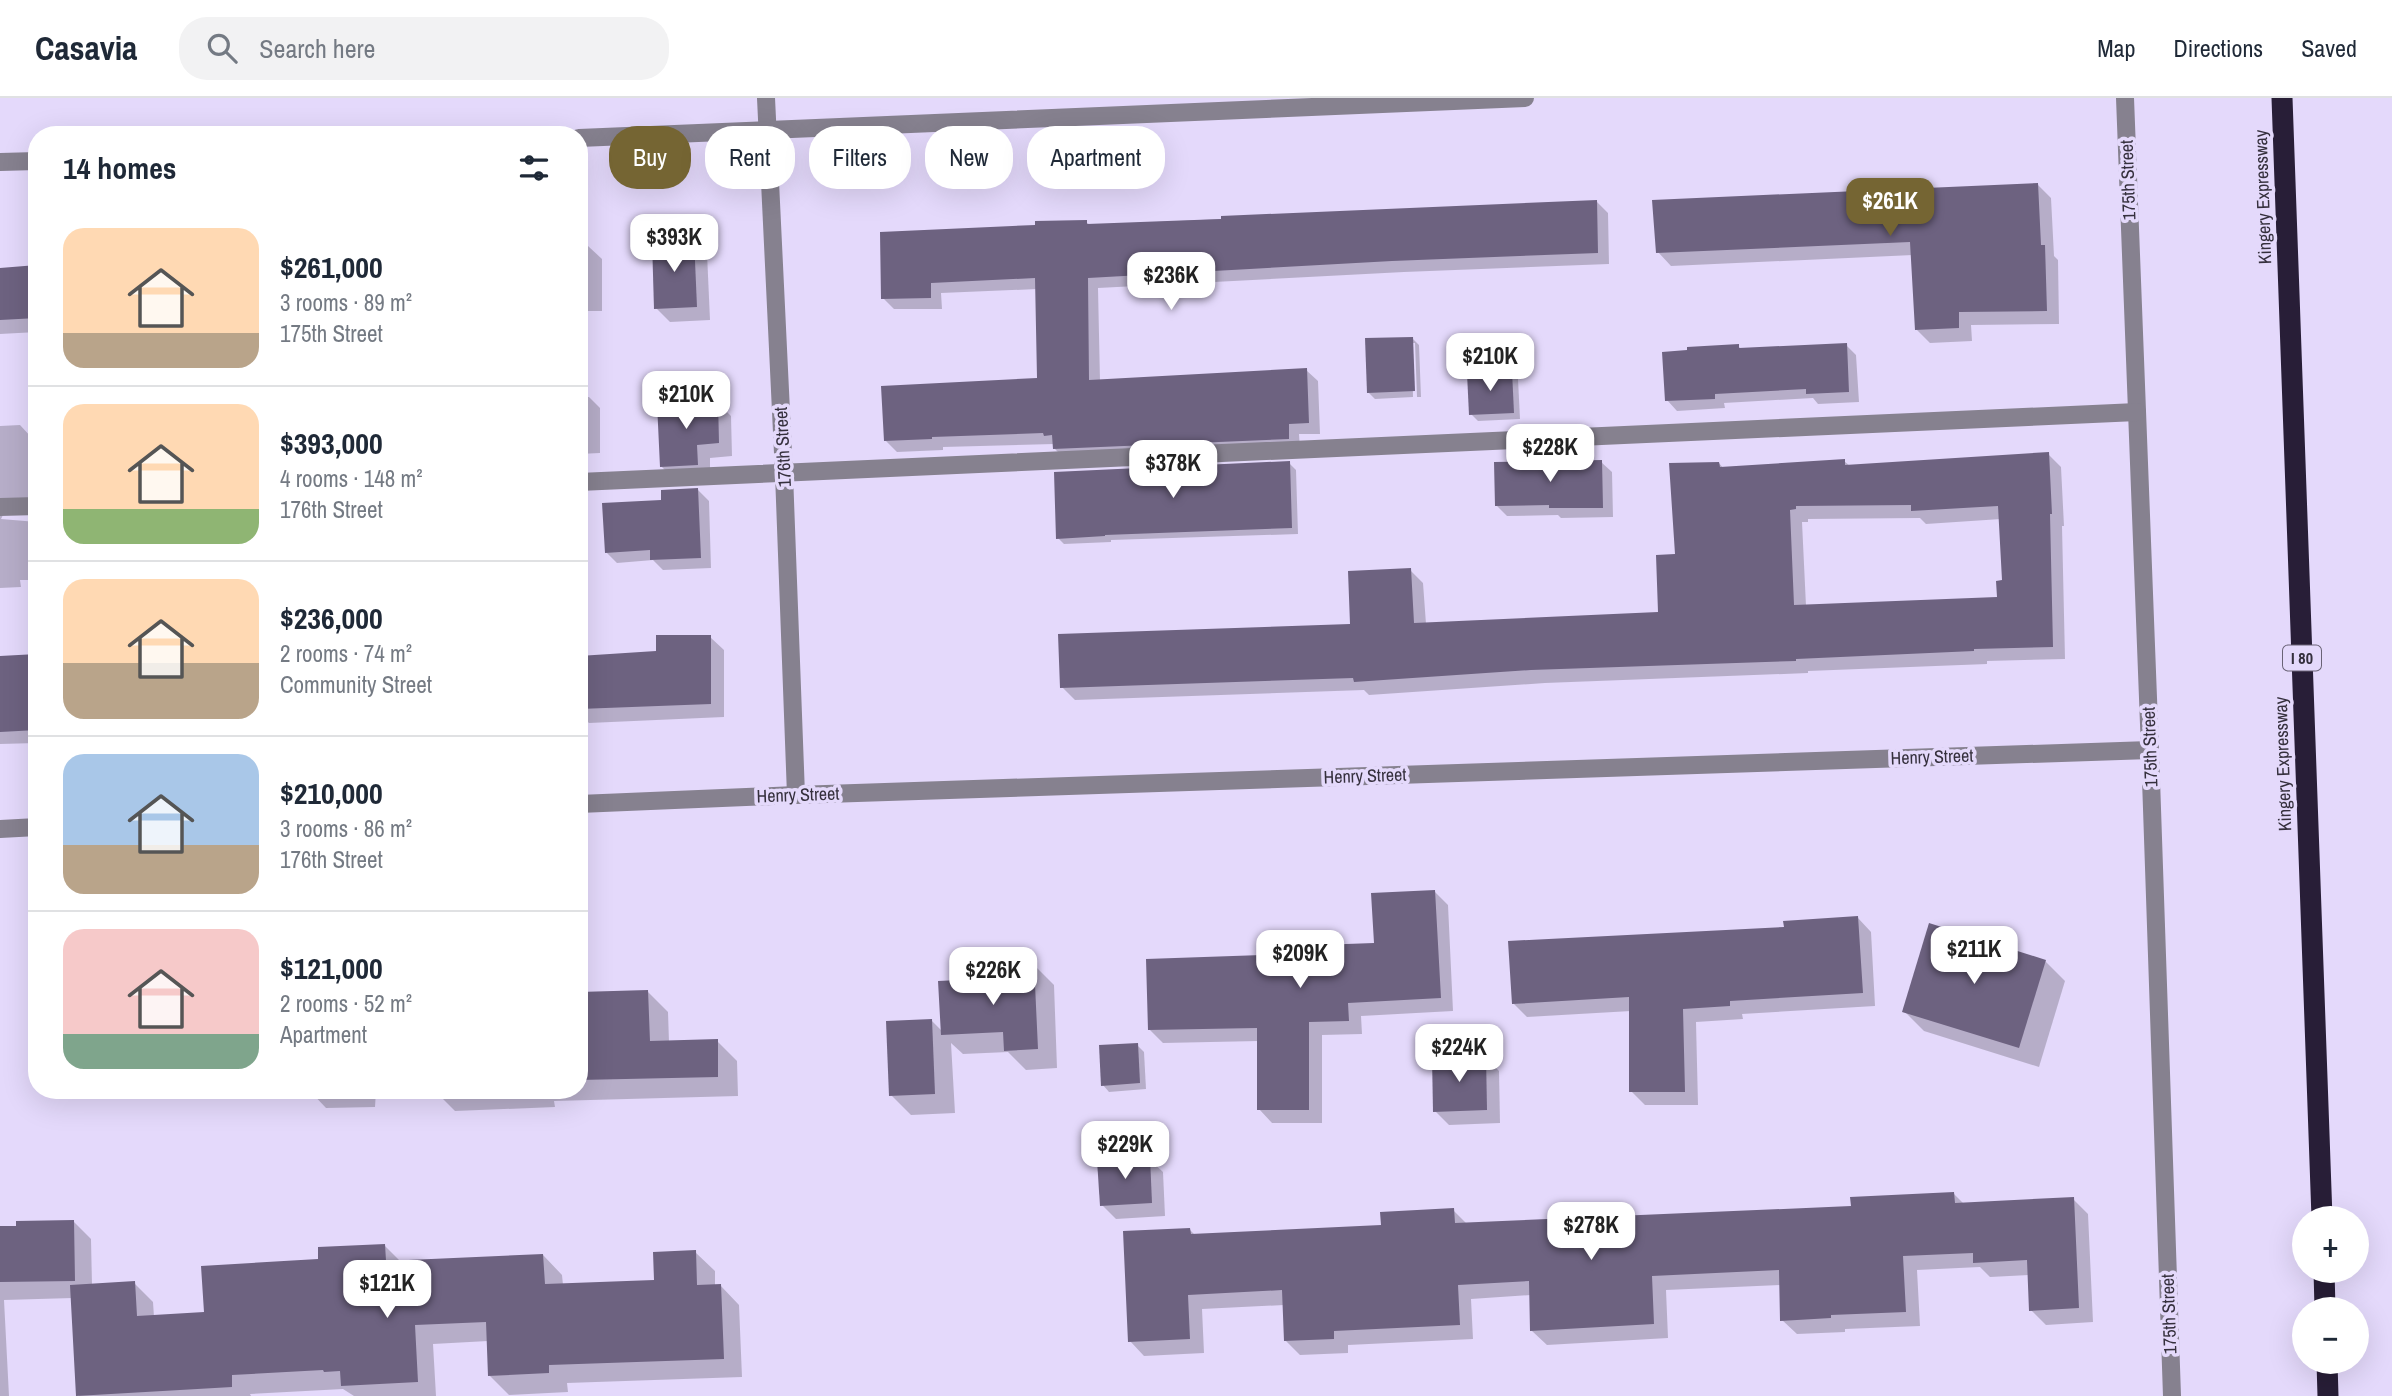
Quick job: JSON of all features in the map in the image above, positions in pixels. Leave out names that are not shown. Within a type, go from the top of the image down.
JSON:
[{"type":"highway","name":"Kingery Expressway","points":[[2282,98],[2322,1206]]},
{"type":"highway","points":[[2327,1374],[2328,1396]]},
{"type":"street","name":"176th Street","points":[[765,98],[766,126]]},
{"type":"street","points":[[795,129],[1525,98]]},
{"type":"street","name":"175th Street","points":[[2125,98],[2172,1396]]},
{"type":"street","points":[[588,138],[705,133]]},
{"type":"street","points":[[0,162],[28,161]]},
{"type":"street","name":"176th Street","points":[[769,189],[784,474],[796,795]]},
{"type":"street","points":[[588,482],[2137,412]]},
{"type":"street","points":[[0,507],[28,506]]},
{"type":"street","name":"Henry Street","points":[[588,804],[2150,750]]},
{"type":"street","points":[[0,829],[28,827]]},
{"type":"building","points":[[2038,183],[2041,245],[2045,245],[2047,311],[1959,312],[1959,328],[1915,330],[1910,242],[1656,253],[1652,200]]},
{"type":"building","points":[[1597,200],[1598,253],[1088,278],[1089,380],[1307,368],[1309,423],[1289,424],[1289,439],[1053,449],[1052,435],[1044,436],[1043,433],[884,441],[881,386],[1037,378],[1035,278],[931,283],[931,298],[881,299],[880,232],[1035,225],[1035,221],[1087,220],[1087,224],[1221,219],[1221,216]]},
{"type":"building","points":[[694,238],[697,307],[654,309],[652,240]]},
{"type":"building","points":[[28,266],[28,318],[0,320],[0,268]]},
{"type":"building","points":[[1413,337],[1415,391],[1367,393],[1365,338]]},
{"type":"building","points":[[1847,343],[1849,392],[1806,394],[1806,389],[1715,394],[1715,399],[1665,401],[1662,352],[1687,350],[1687,347],[1739,344],[1739,348]]},
{"type":"building","points":[[1512,371],[1514,413],[1469,415],[1467,373]]},
{"type":"building","points":[[718,400],[719,443],[697,445],[698,465],[660,467],[657,403]]},
{"type":"building","points":[[2049,452],[2053,647],[1974,649],[1796,661],[1531,670],[1354,682],[1353,678],[1060,688],[1058,634],[1350,624],[1348,571],[1411,568],[1414,623],[1658,612],[1656,555],[1675,554],[1669,463],[1719,462],[1720,467],[1845,459],[1845,465]],"holes":[[[1911,505],[1911,511],[1998,506],[2002,580],[1996,581],[1997,597],[1794,605],[1790,510],[1796,509],[1796,506]]]},
{"type":"building","points":[[1602,460],[1603,508],[1495,506],[1494,462]]},
{"type":"building","points":[[1290,461],[1292,528],[1056,539],[1054,472]]},
{"type":"building","points":[[698,488],[701,558],[650,560],[650,550],[605,553],[602,503],[661,500],[661,490]]},
{"type":"building","points":[[656,635],[711,635],[711,704],[588,709],[588,655],[656,651]]},
{"type":"building","points":[[28,654],[28,730],[0,732],[0,656]]},
{"type":"building","points":[[1435,890],[1441,998],[1348,1003],[1349,1021],[1309,1022],[1309,1110],[1257,1110],[1257,1028],[1148,1030],[1146,959],[1262,955],[1262,947],[1374,943],[1371,893]]},
{"type":"building","points":[[1858,916],[1863,993],[1730,1001],[1730,1006],[1683,1009],[1685,1092],[1629,1092],[1629,997],[1512,1004],[1508,941],[1784,927],[1783,921]]},
{"type":"building","points":[[1929,923],[2046,960],[2019,1048],[1902,1012]]},
{"type":"building","points":[[1034,963],[1038,1049],[1004,1051],[1003,1032],[941,1035],[938,981],[1001,978],[1000,965]]},
{"type":"building","points":[[648,990],[650,1041],[718,1039],[718,1077],[588,1080],[588,992]]},
{"type":"building","points":[[932,1019],[935,1094],[889,1096],[886,1021]]},
{"type":"building","points":[[1138,1043],[1140,1083],[1101,1086],[1099,1045]]},
{"type":"building","points":[[1486,1056],[1487,1110],[1433,1112],[1432,1057]]},
{"type":"building","points":[[1150,1157],[1152,1203],[1100,1206],[1097,1160]]},
{"type":"building","points":[[1954,1192],[1955,1203],[2074,1197],[2079,1308],[2029,1311],[2027,1260],[1973,1263],[1973,1253],[1903,1256],[1906,1312],[1831,1315],[1831,1318],[1780,1321],[1779,1270],[1652,1276],[1654,1324],[1530,1331],[1529,1281],[1458,1285],[1460,1325],[1334,1331],[1334,1339],[1284,1341],[1282,1290],[1188,1295],[1190,1339],[1128,1342],[1123,1231],[1190,1228],[1191,1234],[1381,1225],[1380,1212],[1454,1208],[1455,1223],[1851,1206],[1850,1197]]},
{"type":"building","points":[[74,1220],[75,1281],[0,1282],[0,1226],[16,1226],[16,1221]]},
{"type":"building","points":[[385,1244],[386,1261],[543,1254],[545,1284],[654,1280],[653,1252],[696,1250],[697,1285],[721,1284],[724,1359],[549,1365],[549,1373],[488,1376],[486,1322],[415,1325],[418,1382],[341,1386],[340,1371],[323,1370],[232,1375],[232,1387],[76,1396],[70,1285],[135,1281],[137,1316],[204,1312],[201,1266],[318,1259],[318,1247]]}]
